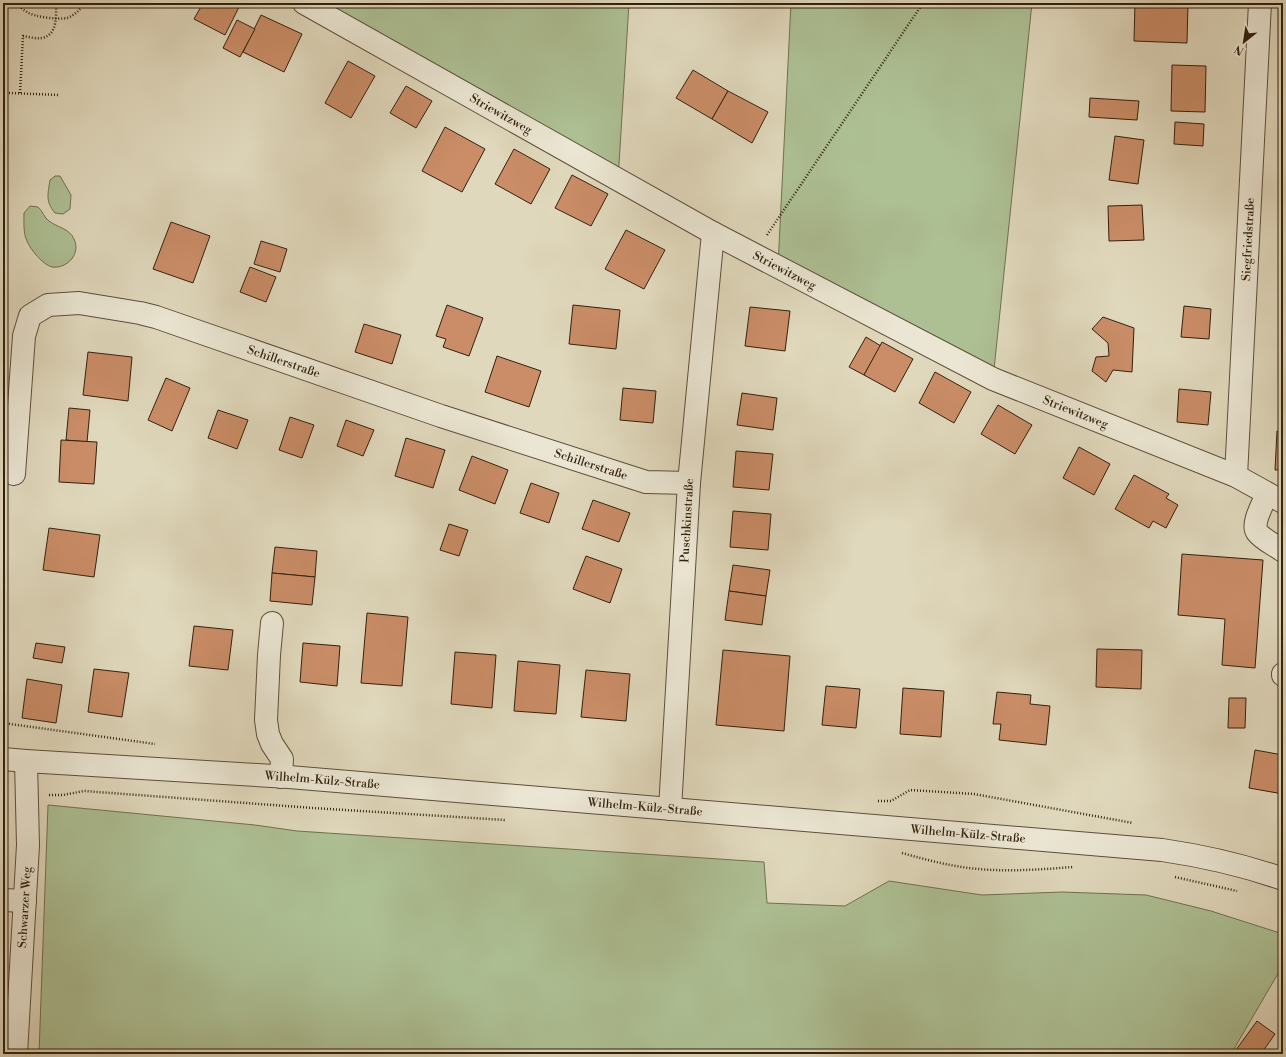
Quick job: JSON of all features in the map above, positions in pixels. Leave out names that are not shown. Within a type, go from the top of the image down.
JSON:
[{"type":"street","name":"Striewitzweg","points":[[304,3],[713,233],[993,379],[1236,476],[1275,498]]},
{"type":"street","name":"Siegfriedstraße","points":[[1236,476],[1260,3]]},
{"type":"street","name":"Puschkinstraße","points":[[670,809],[688,483],[713,233]]},
{"type":"street","name":"Schillerstraße","points":[[14,474],[24,336],[30,316],[48,304],[79,303],[140,313],[156,318],[441,416],[646,482],[688,483]]},
{"type":"street","points":[[1275,498],[1255,522],[1255,528],[1258,534],[1283,551]]},
{"type":"street","points":[[272,623],[266,720],[268,734],[272,744],[282,759],[281,777]]},
{"type":"street","name":"Wilhelm-Külz-Straße","points":[[3,759],[281,777],[1162,850],[1199,856],[1283,879]]},
{"type":"street","name":"Schwarzer Weg","points":[[16,1054],[28,845],[26,761]]},
{"type":"street","points":[[3,900],[25,900]]},
{"type":"path","points":[[18,3],[27,13],[55,19],[66,18],[74,15],[84,3]]},
{"type":"path","points":[[20,93],[23,36],[42,38],[49,35],[53,30],[56,3]]},
{"type":"path","points":[[754,255],[923,3]]},
{"type":"path","points":[[9,93],[59,95]]},
{"type":"path","points":[[27,795],[63,795],[84,791],[313,808],[506,820]]},
{"type":"path","points":[[899,852],[957,867],[1004,871],[1079,867]]},
{"type":"path","points":[[1170,876],[1240,891]]},
{"type":"green space","points":[[304,3],[629,3],[618,180]]},
{"type":"green space","points":[[791,3],[1032,3],[993,379],[778,267]]},
{"type":"green space","points":[[55,176],[60,176],[71,195],[70,209],[63,214],[55,213],[48,201],[50,180]]},
{"type":"green space","points":[[30,206],[38,207],[47,220],[66,230],[72,235],[76,244],[76,250],[72,259],[68,263],[58,267],[48,266],[31,248],[24,231],[24,213]]},
{"type":"green space","points":[[48,805],[255,825],[297,831],[764,862],[767,903],[845,906],[889,881],[982,895],[1062,892],[1146,895],[1211,911],[1283,934],[1283,965],[1231,1054],[39,1054]]},
{"type":"building","points":[[203,3],[232,3],[239,7],[225,35],[194,19]]},
{"type":"building","points":[[1135,3],[1188,3],[1187,43],[1134,41]]},
{"type":"building","points":[[261,15],[302,34],[284,72],[243,52]]},
{"type":"building","points":[[237,20],[255,29],[240,57],[223,48]]},
{"type":"building","points":[[3,52],[5,53],[4,85],[3,85]]},
{"type":"building","points":[[348,61],[375,76],[351,118],[325,103]]},
{"type":"building","points":[[1172,65],[1206,66],[1205,112],[1171,111]]},
{"type":"building","points":[[693,70],[728,91],[712,119],[676,98]]},
{"type":"building","points":[[406,86],[432,101],[416,128],[390,113]]},
{"type":"building","points":[[728,91],[768,112],[752,143],[712,119]]},
{"type":"building","points":[[1090,98],[1139,101],[1137,120],[1089,117]]},
{"type":"building","points":[[3,117],[6,117],[3,196]]},
{"type":"building","points":[[1175,122],[1204,124],[1203,146],[1174,144]]},
{"type":"building","points":[[445,127],[485,149],[462,192],[422,171]]},
{"type":"building","points":[[1115,136],[1144,140],[1138,184],[1109,180]]},
{"type":"building","points":[[514,149],[550,169],[531,204],[495,184]]},
{"type":"building","points":[[572,175],[608,194],[591,226],[555,208]]},
{"type":"building","points":[[1142,205],[1144,240],[1109,241],[1108,206]]},
{"type":"building","points":[[171,222],[210,236],[193,283],[153,269]]},
{"type":"building","points":[[626,230],[665,250],[644,289],[605,269]]},
{"type":"building","points":[[261,241],[287,249],[280,272],[254,264]]},
{"type":"building","points":[[250,267],[276,277],[266,302],[240,292]]},
{"type":"building","points":[[447,305],[483,318],[469,356],[443,347],[446,339],[436,336]]},
{"type":"building","points":[[573,305],[620,310],[616,349],[569,344]]},
{"type":"building","points":[[1184,306],[1211,309],[1209,339],[1181,337]]},
{"type":"building","points":[[750,307],[790,311],[785,351],[745,346]]},
{"type":"building","points":[[1103,317],[1134,328],[1132,372],[1113,370],[1106,382],[1092,371],[1096,357],[1109,356],[1108,343],[1092,329]]},
{"type":"building","points":[[364,324],[401,335],[392,364],[355,352]]},
{"type":"building","points":[[866,337],[881,346],[864,375],[849,367]]},
{"type":"building","points":[[882,342],[913,359],[895,392],[864,375]]},
{"type":"building","points":[[1282,344],[1283,390],[1279,390]]},
{"type":"building","points":[[88,352],[132,357],[128,401],[83,395]]},
{"type":"building","points":[[497,356],[541,371],[529,407],[485,392]]},
{"type":"building","points":[[935,372],[971,392],[954,423],[919,403]]},
{"type":"building","points":[[166,378],[190,388],[172,431],[148,420]]},
{"type":"building","points":[[623,388],[656,391],[653,423],[620,420]]},
{"type":"building","points":[[1179,389],[1211,392],[1208,425],[1177,422]]},
{"type":"building","points":[[742,393],[777,398],[773,430],[737,425]]},
{"type":"building","points":[[998,405],[1032,425],[1015,454],[981,434]]},
{"type":"building","points":[[69,408],[90,410],[87,442],[66,440]]},
{"type":"building","points":[[218,410],[248,420],[237,449],[208,438]]},
{"type":"building","points":[[290,417],[314,425],[302,458],[279,450]]},
{"type":"building","points":[[346,420],[374,430],[363,456],[337,446]]},
{"type":"building","points":[[1277,431],[1283,432],[1283,470],[1275,470]]},
{"type":"building","points":[[406,438],[445,450],[433,488],[395,476]]},
{"type":"building","points":[[61,440],[97,442],[94,484],[59,482]]},
{"type":"building","points":[[1079,447],[1110,464],[1094,495],[1063,478]]},
{"type":"building","points":[[736,451],[773,454],[769,490],[733,487]]},
{"type":"building","points":[[472,456],[508,470],[495,504],[459,490]]},
{"type":"building","points":[[1134,475],[1169,494],[1166,498],[1178,505],[1166,528],[1153,521],[1149,528],[1115,509]]},
{"type":"building","points":[[531,483],[559,493],[549,523],[520,513]]},
{"type":"building","points":[[593,500],[630,513],[619,542],[582,529]]},
{"type":"building","points":[[733,511],[771,514],[768,550],[730,547]]},
{"type":"building","points":[[449,524],[468,530],[459,556],[440,550]]},
{"type":"building","points":[[49,528],[100,535],[94,577],[43,570]]},
{"type":"building","points":[[275,547],[317,551],[315,577],[272,573]]},
{"type":"building","points":[[1182,554],[1263,560],[1255,668],[1222,665],[1225,619],[1178,615]]},
{"type":"building","points":[[586,556],[622,569],[610,603],[573,589]]},
{"type":"building","points":[[733,565],[770,570],[766,596],[729,591]]},
{"type":"building","points":[[272,573],[315,577],[312,605],[270,601]]},
{"type":"building","points":[[729,591],[766,596],[762,625],[725,620]]},
{"type":"building","points":[[367,613],[408,617],[402,686],[361,683]]},
{"type":"building","points":[[194,626],[233,630],[228,670],[189,666]]},
{"type":"building","points":[[36,643],[65,647],[62,663],[33,658]]},
{"type":"building","points":[[303,643],[340,646],[337,686],[300,682]]},
{"type":"building","points":[[1097,649],[1142,650],[1141,689],[1096,687]]},
{"type":"building","points":[[723,650],[790,656],[784,731],[716,725]]},
{"type":"building","points":[[455,652],[496,655],[492,708],[451,704]]},
{"type":"building","points":[[518,661],[560,665],[556,714],[514,711]]},
{"type":"building","points":[[94,669],[129,673],[122,717],[88,712]]},
{"type":"building","points":[[586,670],[630,674],[626,721],[581,717]]},
{"type":"building","points":[[27,679],[62,685],[56,723],[22,718]]},
{"type":"building","points":[[826,686],[860,689],[856,728],[822,725]]},
{"type":"building","points":[[903,688],[944,691],[941,737],[900,734]]},
{"type":"building","points":[[997,692],[1031,695],[1030,704],[1050,706],[1046,745],[999,740],[1001,724],[993,724]]},
{"type":"building","points":[[1229,698],[1246,698],[1245,728],[1228,728]]},
{"type":"building","points":[[1255,750],[1283,755],[1283,794],[1249,788]]},
{"type":"building","points":[[1257,1021],[1275,1034],[1261,1054],[1233,1054]]}]
